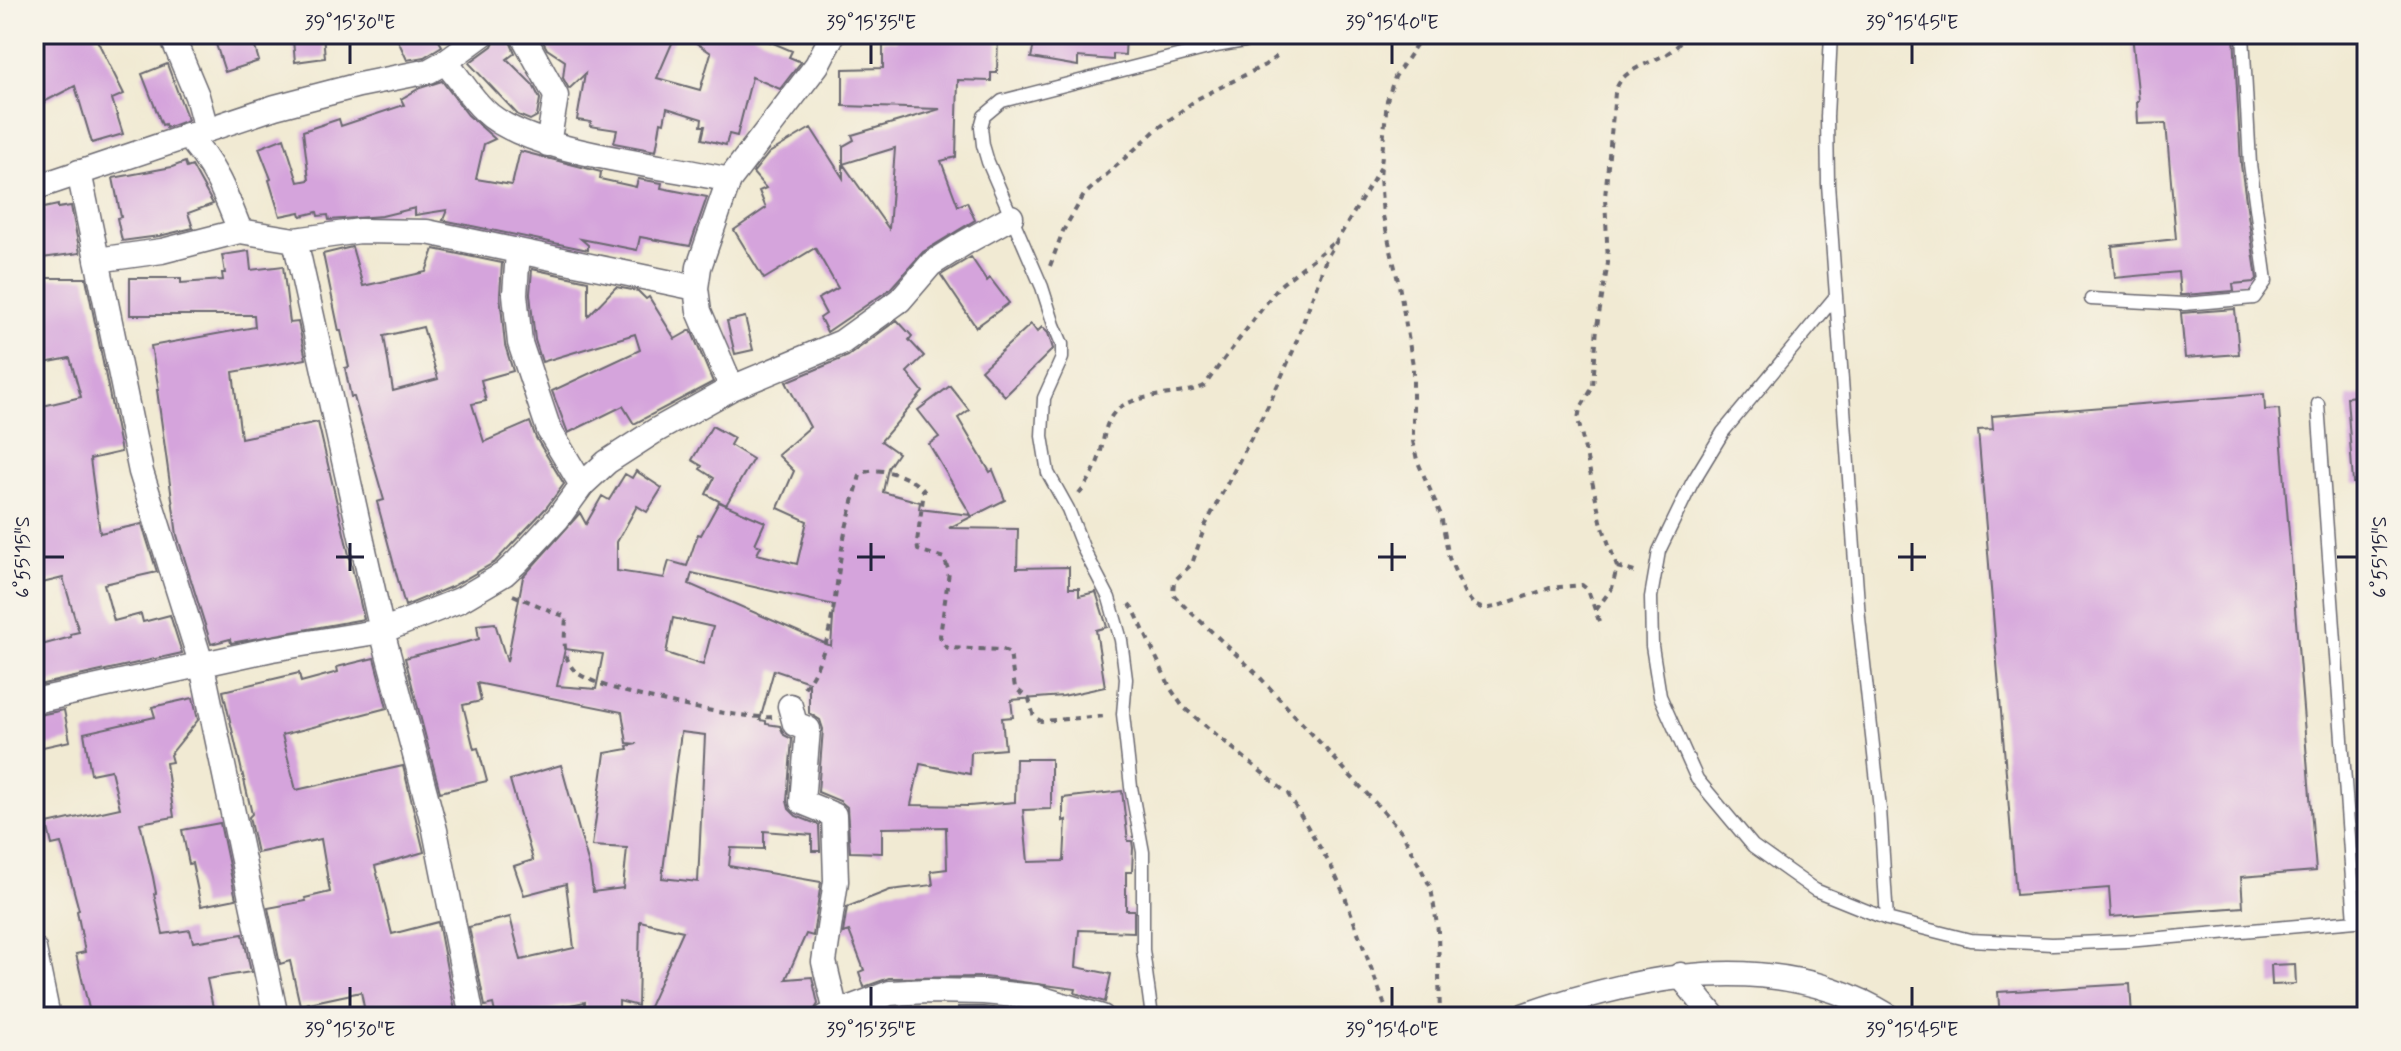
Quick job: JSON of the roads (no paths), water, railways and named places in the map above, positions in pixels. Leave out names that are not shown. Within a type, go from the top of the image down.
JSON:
[{"type":"street","points":[[171,34],[197,96],[196,132],[240,231]]},
{"type":"street","points":[[34,188],[196,132],[359,85],[429,71],[483,34]]},
{"type":"street","points":[[522,34],[556,96],[548,144]]},
{"type":"street","points":[[732,388],[703,323],[696,288],[705,245],[729,180],[817,65],[833,34]]},
{"type":"street","points":[[445,62],[484,111],[498,121],[548,144],[729,180]]},
{"type":"street","points":[[79,172],[141,472],[202,666],[276,1017]]},
{"type":"street","points":[[34,701],[272,649],[382,631],[460,600],[504,574],[537,543],[582,485],[607,462],[732,388],[849,338],[900,300],[931,264],[1011,217]]},
{"type":"street","points":[[97,260],[162,251],[240,231],[295,240],[360,231],[403,230],[427,232],[696,288]]},
{"type":"street","points":[[295,240],[382,631],[435,830],[472,1017]]},
{"type":"street","points":[[518,252],[515,294],[520,343],[549,430],[582,485]]},
{"type":"street","points":[[790,706],[795,724],[808,729],[802,802],[834,815],[836,881],[824,962],[831,1015],[890,993],[942,991],[1036,997],[1102,1017]]},
{"type":"street","points":[[34,949],[48,1017]]},
{"type":"street","points":[[1520,1017],[1559,1003],[1680,975],[1729,973],[1780,976],[1830,989],[1890,1017]]},
{"type":"street","points":[[1680,975],[1714,1017]]},
{"type":"lane","points":[[1152,1017],[1143,950],[1143,852],[1131,787],[1123,714],[1126,679],[1121,640],[1109,598],[1048,473],[1042,436],[1044,398],[1062,358],[1062,344],[1042,287],[988,162],[981,127],[984,116],[1002,101],[1216,46],[1284,34]]},
{"type":"lane","points":[[1831,34],[1827,171],[1859,618],[1880,809],[1887,919]]},
{"type":"lane","points":[[2091,299],[2184,304],[2254,298],[2266,281],[2250,164],[2243,34]]},
{"type":"lane","points":[[1836,296],[1723,432],[1692,483],[1659,551],[1651,597],[1652,646],[1660,696],[1697,779],[1753,846],[1815,890],[1887,919],[1970,940],[2052,944],[2127,941],[2361,921],[2318,404]]}]
